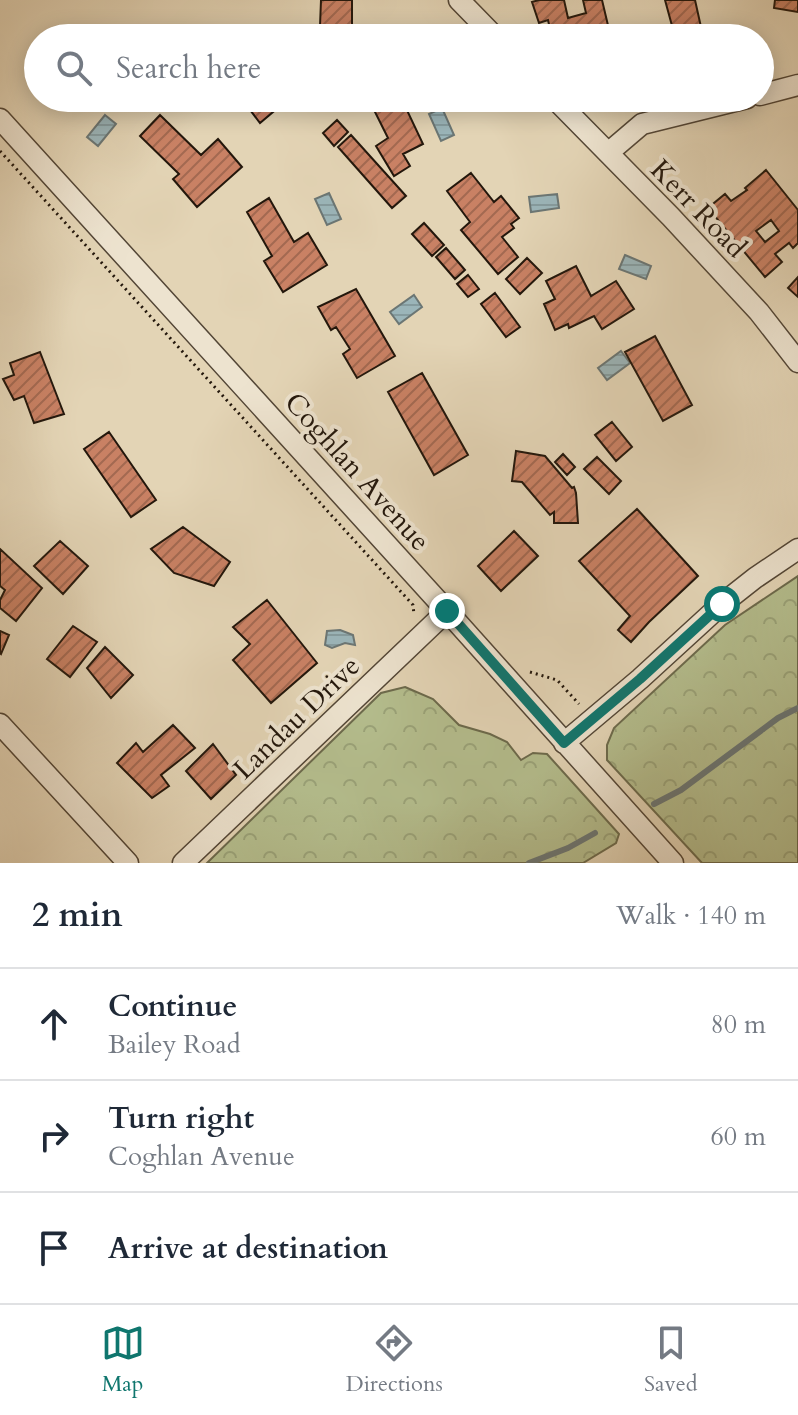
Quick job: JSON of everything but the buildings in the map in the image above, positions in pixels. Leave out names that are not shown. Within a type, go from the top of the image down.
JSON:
[{"type":"street","points":[[459,0],[482,24]]},
{"type":"street","points":[[774,91],[798,85]]},
{"type":"street","name":"Kerr Road","points":[[568,112],[759,312],[798,362]]},
{"type":"street","points":[[608,153],[642,124],[690,112]]},
{"type":"street","name":"Coghlan Avenue","points":[[0,119],[673,863]]},
{"type":"street","points":[[564,743],[722,604],[798,549]]},
{"type":"street","name":"Landau Drive","points":[[183,863],[447,611]]},
{"type":"street","points":[[0,724],[128,863]]},
{"type":"path","points":[[0,151],[413,605]]},
{"type":"path","points":[[526,671],[557,680],[583,709]]},
{"type":"green space","points":[[798,576],[798,863],[702,863],[607,760],[607,745],[614,728],[725,625]]},
{"type":"green space","points":[[405,687],[433,699],[459,725],[507,742],[521,760],[533,753],[547,754],[619,834],[616,843],[583,863],[207,863],[381,693]]},
{"type":"water","points":[[444,112],[454,135],[441,141],[429,114]]},
{"type":"water","points":[[105,115],[116,124],[98,146],[87,137]]},
{"type":"water","points":[[329,193],[341,219],[327,225],[315,199]]},
{"type":"water","points":[[557,194],[559,208],[531,212],[529,197]]},
{"type":"water","points":[[625,255],[651,266],[646,279],[619,269]]},
{"type":"water","points":[[414,295],[422,307],[399,324],[390,312]]},
{"type":"water","points":[[621,351],[630,363],[607,380],[598,368]]},
{"type":"water","points":[[340,630],[353,635],[355,645],[345,643],[332,648],[325,645],[327,631]]},
{"type":"waterway","points":[[654,804],[681,790],[778,718],[798,708]]},
{"type":"waterway","points":[[529,863],[568,848],[595,833]]},
{"type":"route","points":[[447,611],[564,743],[722,604]]}]
